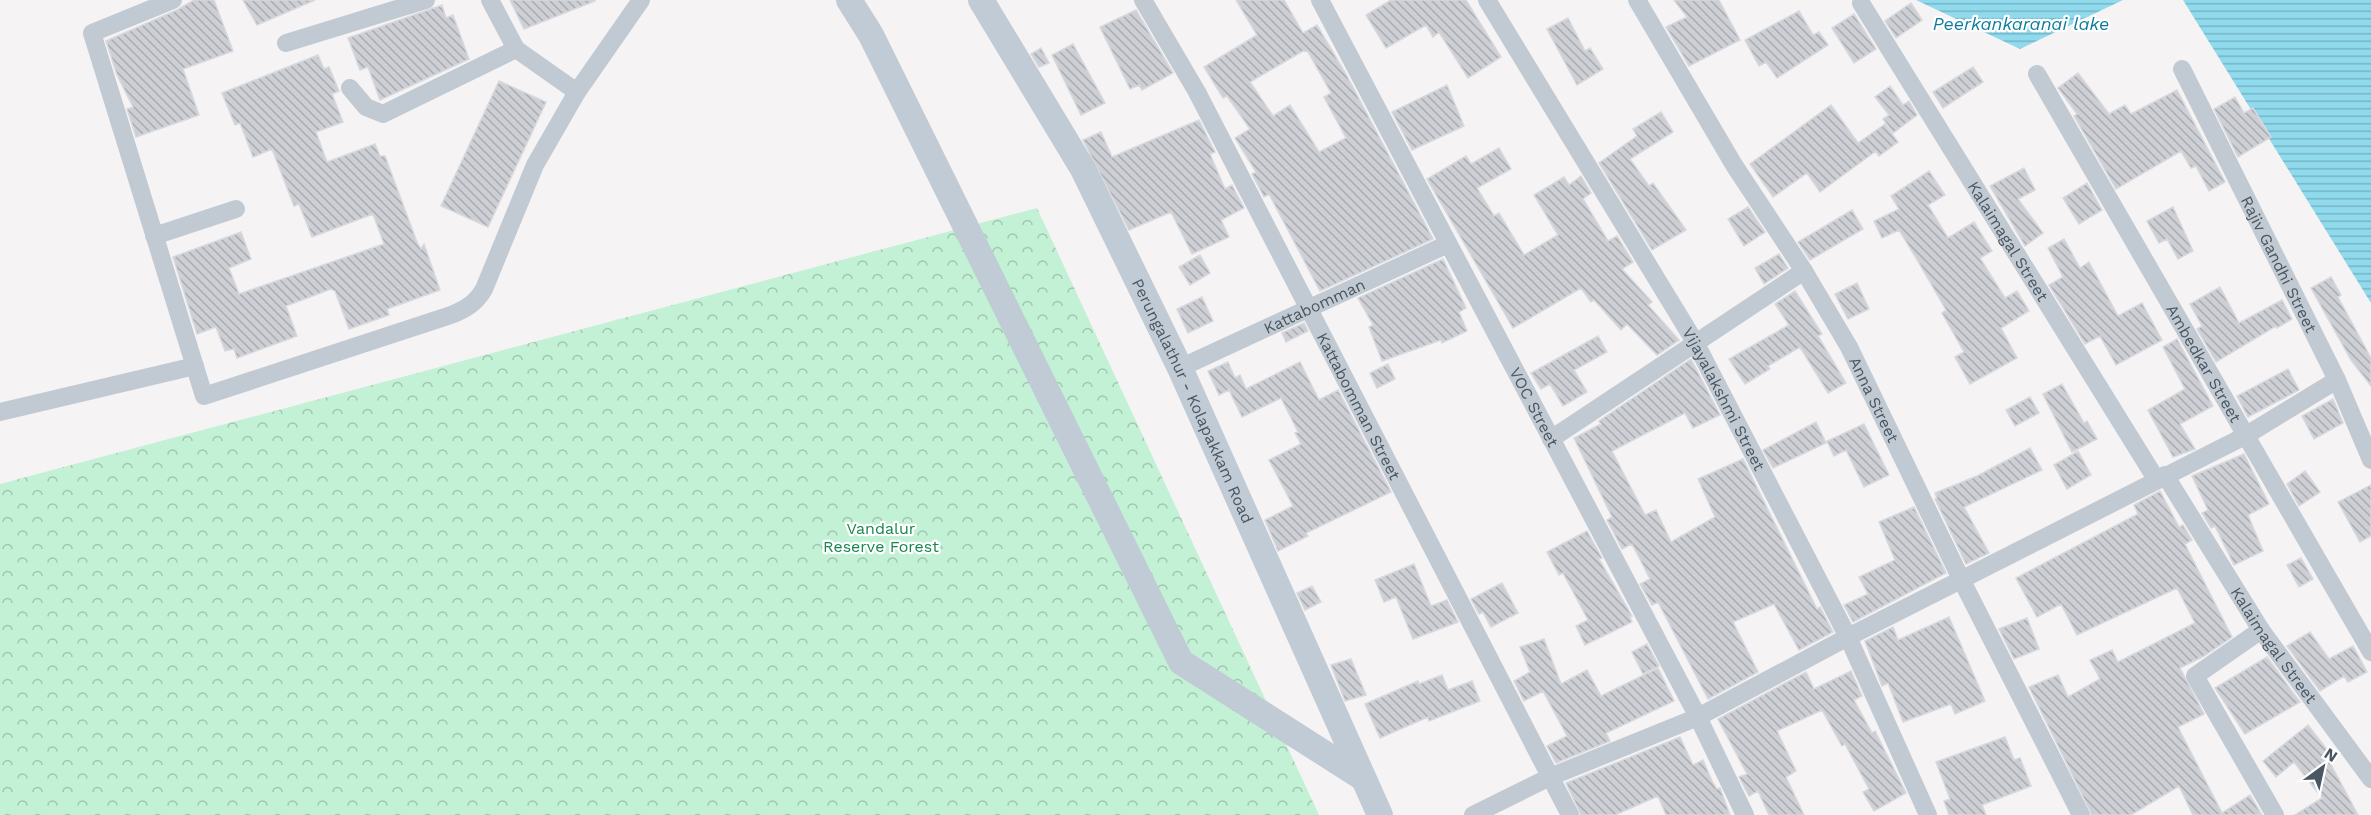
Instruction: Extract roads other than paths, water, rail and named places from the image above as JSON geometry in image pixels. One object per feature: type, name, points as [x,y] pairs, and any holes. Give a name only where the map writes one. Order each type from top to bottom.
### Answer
[{"type":"street","points":[[172,0],[92,33],[204,396],[465,310],[478,300],[535,165],[577,92],[640,0]]},
{"type":"street","points":[[286,43],[426,0]]},
{"type":"street","points":[[490,0],[516,48],[577,92]]},
{"type":"street","points":[[849,0],[871,35],[1181,662],[1363,778]]},
{"type":"street","name":"Perungalathur - Kolapakkam Road","points":[[981,0],[1083,169],[1180,368],[1380,815]]},
{"type":"street","name":"Kattabomman Street","points":[[1143,0],[1197,92],[1570,815]]},
{"type":"street","name":"VOC Street","points":[[1320,0],[1698,717],[1745,815]]},
{"type":"street","name":"Vijayalakshmi Street","points":[[1486,0],[1695,342],[1848,637],[1928,815]]},
{"type":"street","name":"Anna Street","points":[[1637,0],[1734,165],[1804,271],[1849,347],[1961,579],[2081,815]]},
{"type":"street","name":"Kalaimagal Street","points":[[1861,3],[2161,477],[2261,630],[2371,779]]},
{"type":"street","points":[[350,88],[366,107],[383,114],[516,48]]},
{"type":"street","name":"Rajiv Gandhi Street","points":[[2182,69],[2337,380],[2371,460]]},
{"type":"street","name":"Ambedkar Street","points":[[2037,74],[2371,652]]},
{"type":"street","points":[[154,236],[236,209]]},
{"type":"street","name":"Kattabomman","points":[[1180,368],[1448,244]]},
{"type":"street","points":[[1551,439],[1804,271]]},
{"type":"street","points":[[0,412],[195,366]]},
{"type":"street","points":[[1473,815],[1550,777],[1698,717],[1848,637],[2245,436],[2337,380]]},
{"type":"street","points":[[2261,630],[2195,676],[2275,815]]},
{"type":"water","name":"Peerkankaranai lake","points":[[1916,0],[2123,0],[2020,49]]},
{"type":"water","points":[[2183,0],[2371,0],[2371,303]]},
{"type":"park label","name":"Vandalur Reserve Forest","points":[[881,537]]}]
